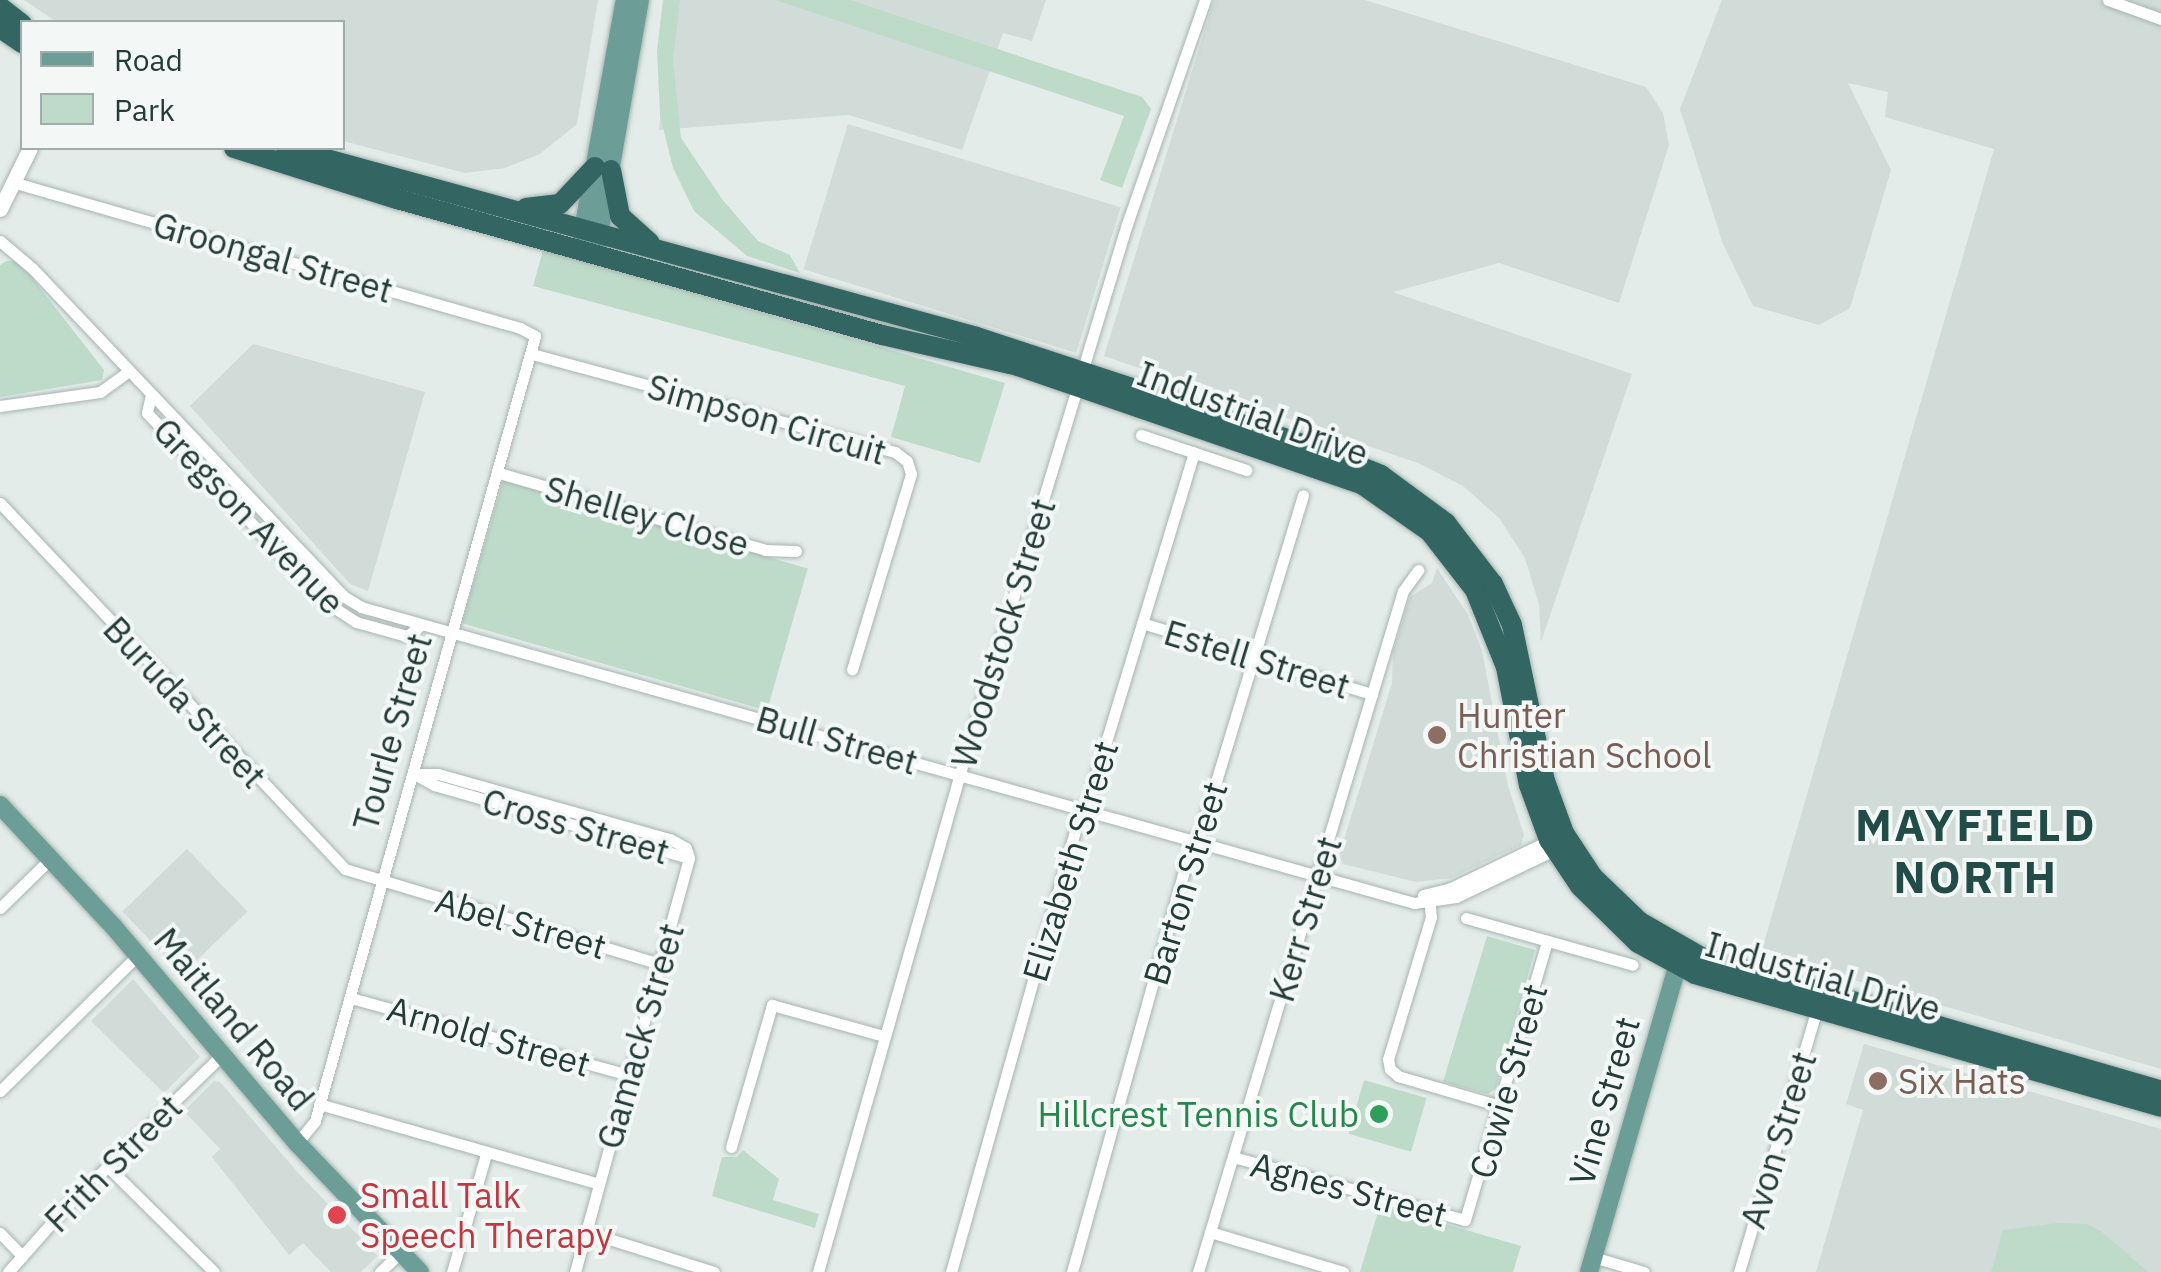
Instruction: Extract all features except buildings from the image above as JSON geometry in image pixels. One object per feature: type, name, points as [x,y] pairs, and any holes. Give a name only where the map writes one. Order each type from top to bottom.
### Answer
[{"type":"highway","name":"Industrial Drive","points":[[241,150],[1083,378]]},
{"type":"highway","name":"Industrial Drive","points":[[293,150],[489,205],[589,243],[670,254],[1083,378],[1360,466],[1400,486],[1446,523],[1482,568],[1512,624],[1559,841],[1680,958],[1817,1009],[2161,1107]]},
{"type":"highway","points":[[489,205],[537,208],[560,204],[603,169],[623,223],[670,254]]},
{"type":"highway","name":"Industrial Drive","points":[[1680,958],[2161,1091]]},
{"type":"main road","points":[[603,169],[625,0]]},
{"type":"main road","points":[[589,243],[640,0]]},
{"type":"main road","points":[[0,209],[29,150]]},
{"type":"main road","name":"Maitland Road","points":[[0,805],[138,956],[297,1144],[420,1272]]},
{"type":"main road","name":"Vine Street","points":[[1591,1264],[1680,958]]},
{"type":"street","name":"Woodstock Street","points":[[818,1272],[959,775],[1136,198],[1205,0]]},
{"type":"street","points":[[2108,0],[2161,19]]},
{"type":"street","name":"Groongal Street","points":[[12,182],[532,333]]},
{"type":"street","name":"Gregson Avenue","points":[[0,241],[33,269],[151,395],[147,413],[327,603],[356,622],[407,636],[421,625],[454,634]]},
{"type":"street","name":"Tourle Street","points":[[297,1144],[313,1127],[351,998],[532,354],[532,333]]},
{"type":"street","name":"Simpson Circuit","points":[[532,354],[894,452],[907,461],[911,474],[852,669]]},
{"type":"street","points":[[0,406],[90,395],[129,371]]},
{"type":"street","points":[[1141,435],[1246,470]]},
{"type":"street","name":"Elizabeth Street","points":[[951,1272],[1083,809],[1194,452]]},
{"type":"street","name":"Shelley Close","points":[[498,473],[765,550],[796,551]]},
{"type":"street","name":"Barton Street","points":[[1072,1272],[1196,839],[1303,495]]},
{"type":"street","name":"Buruda Street","points":[[0,503],[336,863],[382,883]]},
{"type":"street","name":"Kerr Street","points":[[1198,1272],[1403,591],[1418,570]]},
{"type":"street","name":"Estell Street","points":[[1142,623],[1372,694]]},
{"type":"street","name":"Bull Street","points":[[454,634],[1394,896],[1456,897],[1559,841]]},
{"type":"street","name":"Cross Street","points":[[413,774],[434,785],[688,858]]},
{"type":"street","points":[[0,908],[50,858]]},
{"type":"street","name":"Gamack Street","points":[[576,1272],[688,858]]},
{"type":"street","name":"Abel Street","points":[[382,883],[660,964]]},
{"type":"street","points":[[1430,899],[1432,917],[1388,1059],[1390,1069],[1398,1076],[1500,1106]]},
{"type":"street","points":[[1466,918],[1633,965]]},
{"type":"street","name":"Cowie Street","points":[[1465,1220],[1548,941]]},
{"type":"street","points":[[0,1090],[138,956]]},
{"type":"street","name":"Arnold Street","points":[[351,998],[628,1075]]},
{"type":"street","points":[[731,1148],[772,1006],[884,1036]]},
{"type":"street","name":"Avon Street","points":[[1739,1272],[1817,1009]]},
{"type":"street","name":"Frith Street","points":[[8,1272],[221,1056]]},
{"type":"street","points":[[320,1104],[599,1184]]},
{"type":"street","points":[[452,1272],[486,1154]]},
{"type":"street","name":"Agnes Street","points":[[1233,1156],[1465,1220]]},
{"type":"street","points":[[108,1167],[214,1272]]},
{"type":"street","points":[[586,1232],[670,1265],[714,1272]]},
{"type":"street","points":[[1210,1232],[1343,1272]]},
{"type":"street","points":[[0,1233],[22,1256]]},
{"type":"street","points":[[380,1272],[401,1252]]},
{"type":"street","points":[[1591,1264],[1644,1272]]},
{"type":"shaded area","points":[[24,0],[598,0],[577,124],[540,154],[505,168],[465,173],[345,142],[345,20],[54,20]]},
{"type":"shaded area","points":[[673,0],[1046,0],[1032,41],[1003,33],[962,150],[849,115],[659,130]]},
{"type":"shaded area","points":[[1214,0],[1365,0],[1646,87],[1663,113],[1669,145],[1619,303],[1499,263],[1393,292],[1632,374],[1541,642],[1539,604],[1525,558],[1499,518],[1463,486],[1418,463],[1104,356]]},
{"type":"shaded area","points":[[1722,0],[2161,0],[2161,1069],[1761,953],[1994,149],[1885,117],[1888,92],[1848,83],[1891,170],[1850,308],[1819,325],[1753,306],[1723,244],[1680,109]]},
{"type":"shaded area","points":[[848,124],[1121,207],[1076,353],[804,269]]},
{"type":"shaded area","points":[[253,344],[425,392],[368,591],[350,584],[190,406]]},
{"type":"shaded area","name":"Hunter Christian School","points":[[1437,568],[1468,615],[1482,651],[1508,786],[1524,835],[1521,845],[1452,878],[1416,882],[1343,864],[1339,856],[1392,683],[1393,652],[1410,597],[1432,583]]},
{"type":"shaded area","points":[[187,849],[247,912],[183,974],[122,912]]},
{"type":"shaded area","points":[[133,979],[200,1057],[164,1093],[91,1021]]},
{"type":"shaded area","points":[[1864,1044],[2161,1129],[2161,1272],[1816,1272],[1863,1110],[1846,1104]]},
{"type":"shaded area","points":[[214,1081],[220,1082],[300,1175],[378,1256],[361,1272],[331,1272],[303,1243],[289,1255],[212,1157],[220,1149],[184,1111]]},
{"type":"green space","points":[[663,0],[680,0],[673,60],[681,138],[722,199],[758,241],[790,255],[800,273],[747,256],[694,211],[673,168],[660,115],[657,51]]},
{"type":"green space","points":[[775,0],[850,0],[1142,97],[1151,109],[1122,188],[1100,180],[1124,116]]},
{"type":"green space","points":[[543,250],[1005,383],[980,463],[891,437],[905,386],[533,286]]},
{"type":"green space","points":[[15,261],[26,270],[104,370],[102,380],[0,397],[0,265]]},
{"type":"green space","points":[[503,481],[808,568],[767,711],[462,623]]},
{"type":"green space","points":[[1487,936],[1535,950],[1496,1088],[1488,1094],[1443,1082]]},
{"type":"green space","name":"Hillcrest Tennis Club","points":[[1364,1080],[1426,1098],[1411,1152],[1349,1134]]},
{"type":"green space","points":[[743,1150],[779,1179],[773,1200],[819,1214],[815,1228],[712,1196],[722,1157],[737,1157]]},
{"type":"green space","points":[[1380,1205],[1521,1246],[1513,1272],[1360,1272]]},
{"type":"green space","points":[[2058,1223],[2086,1224],[2101,1231],[2148,1272],[1991,1272],[2003,1230]]},
{"type":"place","name":"Hunter Christian School","points":[[1437,735]]},
{"type":"place","name":"Six Hats","points":[[1878,1081]]},
{"type":"place","name":"Hillcrest Tennis Club","points":[[1379,1114]]},
{"type":"place","name":"Small Talk Speech Therapy","points":[[337,1215]]},
{"type":"district","name":"MAYFIELD NORTH","points":[[1976,851]]}]
